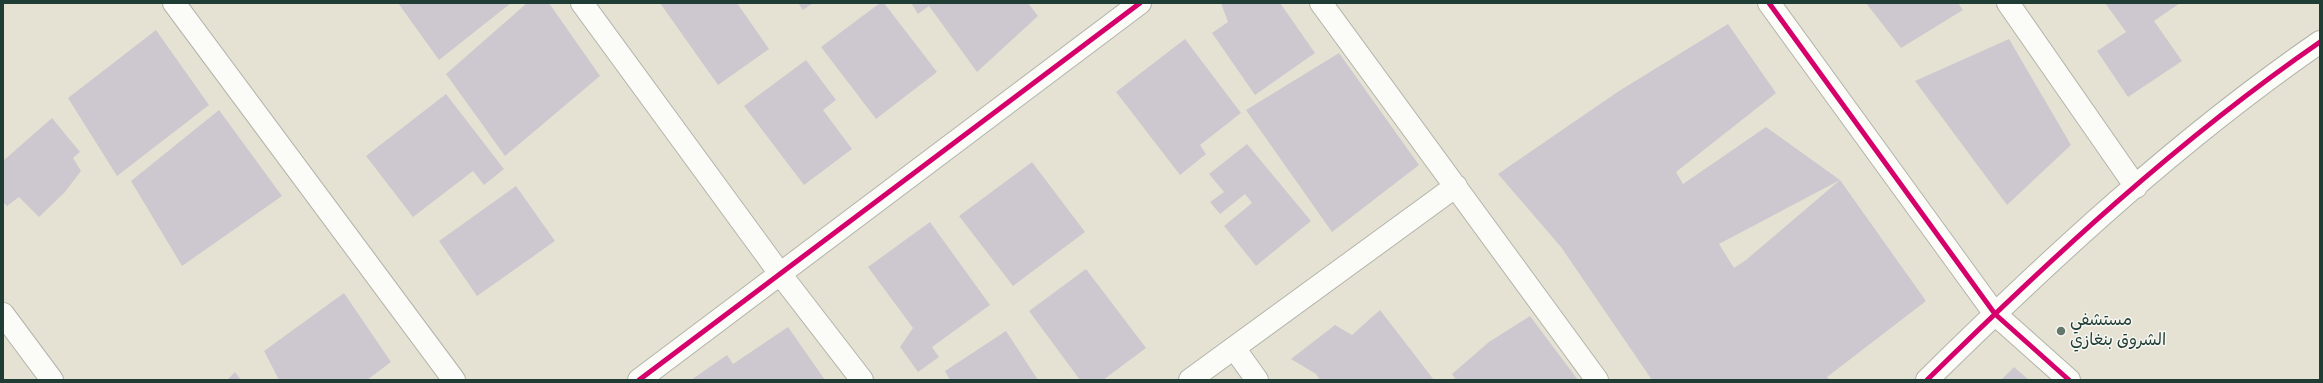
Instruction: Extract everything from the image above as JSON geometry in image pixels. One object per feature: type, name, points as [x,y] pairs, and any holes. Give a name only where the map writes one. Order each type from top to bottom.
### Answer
[{"type":"street","points":[[174,3],[454,380]]},
{"type":"street","points":[[582,3],[781,275],[862,380]]},
{"type":"street","points":[[639,380],[781,275],[1140,3]]},
{"type":"street","points":[[1321,3],[1597,380]]},
{"type":"street","points":[[1769,3],[1995,314],[2069,380]]},
{"type":"street","points":[[2008,3],[2136,186]]},
{"type":"street","points":[[1927,380],[1995,314],[2136,186],[2222,114],[2320,42]]},
{"type":"street","points":[[1190,380],[1456,186]]},
{"type":"street","points":[[3,314],[52,380]]},
{"type":"street","points":[[1234,348],[1257,380]]},
{"type":"building","points":[[398,3],[511,3],[439,60]]},
{"type":"building","points":[[527,3],[549,3],[600,76],[505,156],[446,74]]},
{"type":"building","points":[[660,3],[737,3],[769,49],[718,85]]},
{"type":"building","points":[[798,3],[813,3],[803,10]]},
{"type":"building","points":[[880,3],[884,3],[937,72],[876,119],[821,47]]},
{"type":"building","points":[[911,3],[1028,3],[1038,16],[977,72],[929,6],[918,14]]},
{"type":"building","points":[[1221,3],[1280,3],[1315,53],[1255,95],[1212,33],[1228,22]]},
{"type":"building","points":[[1866,3],[1958,3],[1963,10],[1901,48]]},
{"type":"building","points":[[2105,3],[2180,3],[2154,21],[2182,61],[2128,97],[2097,51],[2126,32]]},
{"type":"building","points":[[1728,24],[1776,93],[1676,172],[1683,184],[1766,127],[1840,180],[1926,301],[1827,377],[1830,380],[1652,380],[1561,247],[1498,174],[1619,91]],"holes":[[[1840,180],[1746,260],[1734,268],[1719,244]]]},
{"type":"building","points":[[156,30],[209,105],[117,176],[68,98]]},
{"type":"building","points":[[1185,39],[1241,113],[1200,145],[1206,154],[1180,175],[1116,92]]},
{"type":"building","points":[[2009,39],[2071,145],[2007,205],[1915,81]]},
{"type":"building","points":[[1339,53],[1419,165],[1332,232],[1246,110]]},
{"type":"building","points":[[806,60],[836,100],[823,110],[852,149],[804,185],[744,106]]},
{"type":"building","points":[[446,94],[504,169],[484,185],[473,171],[413,217],[366,156]]},
{"type":"building","points":[[219,110],[282,196],[182,266],[131,181]]},
{"type":"building","points":[[52,118],[80,152],[73,158],[81,171],[65,192],[39,217],[19,197],[7,206],[3,202],[3,161]]},
{"type":"building","points":[[1247,144],[1311,221],[1256,266],[1224,226],[1252,203],[1245,194],[1220,214],[1210,202],[1224,192],[1209,174]]},
{"type":"building","points":[[1032,162],[1085,232],[1013,286],[959,216]]},
{"type":"building","points":[[516,186],[555,241],[477,296],[439,241]]},
{"type":"building","points":[[930,222],[990,305],[932,347],[939,357],[918,372],[900,347],[913,328],[868,267]]},
{"type":"building","points":[[1086,269],[1146,348],[1103,380],[1080,380],[1029,311]]},
{"type":"building","points":[[344,293],[391,362],[367,380],[279,380],[264,351]]},
{"type":"building","points":[[1380,310],[1434,380],[1320,380],[1316,374],[1291,359],[1335,325],[1352,335]]},
{"type":"building","points":[[1530,316],[1578,380],[1456,380],[1452,374],[1489,342]]},
{"type":"building","points":[[788,327],[825,380],[691,380],[727,355],[733,364]]},
{"type":"building","points":[[1006,331],[1038,380],[950,380],[945,371]]},
{"type":"building","points":[[2014,367],[2029,380],[2001,380]]},
{"type":"building","points":[[235,372],[241,380],[227,380]]},
{"type":"cycle path","points":[[639,380],[1140,3]]},
{"type":"cycle path","points":[[1769,3],[1995,314],[2069,380]]},
{"type":"cycle path","points":[[1927,380],[2020,290],[2116,202],[2216,119],[2320,42]]},
{"type":"place","name":"مستشفي الشروق بنغازي","points":[[2061,331]]}]
